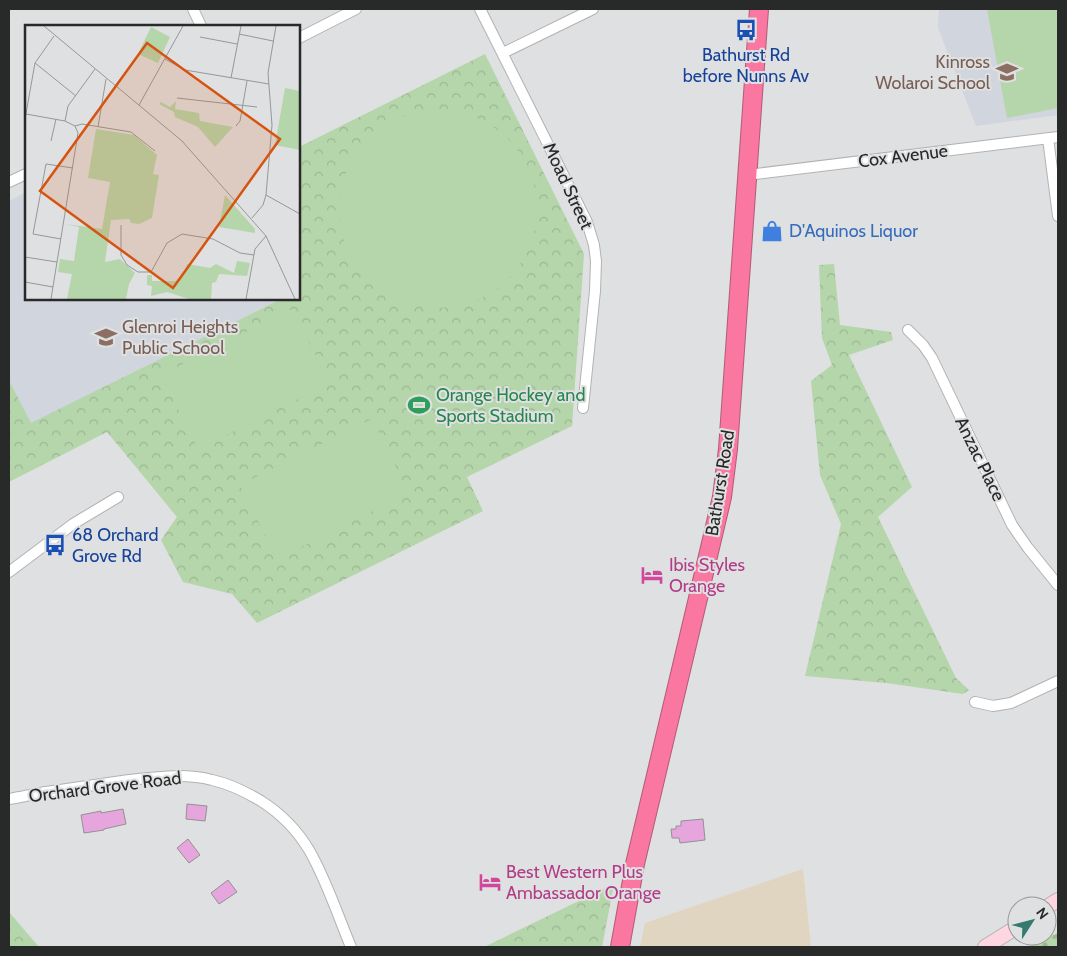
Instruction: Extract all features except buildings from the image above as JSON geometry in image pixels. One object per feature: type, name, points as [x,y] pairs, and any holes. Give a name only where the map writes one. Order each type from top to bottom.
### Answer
[{"type":"highway","name":"Bathurst Road","points":[[620,947],[635,864],[722,497],[728,439],[759,9]]},
{"type":"street","points":[[192,9],[200,25]]},
{"type":"street","points":[[300,37],[356,9]]},
{"type":"street","name":"Moad Street","points":[[480,9],[587,222],[594,245],[596,261],[595,291],[583,408]]},
{"type":"street","points":[[503,53],[593,9]]},
{"type":"street","points":[[1053,137],[1058,216]]},
{"type":"street","name":"Cox Avenue","points":[[747,175],[1053,137]]},
{"type":"street","points":[[9,182],[25,174]]},
{"type":"street","name":"Anzac Place","points":[[908,330],[923,345],[932,358],[1012,525],[1058,585]]},
{"type":"street","points":[[9,572],[74,524],[118,497]]},
{"type":"street","points":[[975,702],[993,706],[1011,703],[1058,680]]},
{"type":"street","name":"Orchard Grove Road","points":[[9,799],[90,785],[172,776],[212,780],[233,786],[269,806],[297,833],[308,848],[351,947]]},
{"type":"street","points":[[985,947],[1007,933]]},
{"type":"shaded area","name":"Kinross Wolaroi School","points":[[939,9],[1058,9],[1058,115],[976,126],[938,28]]},
{"type":"shaded area","name":"Glenroi Heights Public School","points":[[25,193],[25,300],[279,300],[31,424],[9,380],[9,201]]},
{"type":"shaded area","points":[[803,869],[811,947],[640,947],[645,923]]},
{"type":"green space","points":[[987,9],[1058,9],[1058,108],[1007,118]]},
{"type":"green space","points":[[485,54],[584,254],[572,426],[467,477],[483,511],[257,623],[232,594],[183,582],[161,540],[177,517],[107,432],[9,482],[9,380],[31,423],[279,300],[300,300],[300,146]]},
{"type":"green space","points":[[438,110],[457,112],[476,118],[493,127],[508,139],[520,154],[529,171],[535,190],[537,209],[535,228],[529,247],[520,264],[508,279],[493,291],[476,300],[457,306],[438,308],[419,306],[400,300],[383,291],[368,279],[356,264],[347,247],[341,228],[339,209],[341,190],[347,171],[356,154],[368,139],[383,127],[400,118],[419,112]]},
{"type":"green space","points":[[834,264],[840,325],[891,332],[893,340],[849,355],[912,487],[878,517],[956,678],[969,690],[963,694],[886,683],[805,676],[841,524],[820,475],[811,381],[832,365],[822,338],[819,265]]},
{"type":"green space","points":[[292,309],[330,383],[198,449],[161,375]]},
{"type":"green space","points":[[372,419],[409,493],[277,559],[240,485]]},
{"type":"green space","points":[[614,884],[602,947],[484,947]]},
{"type":"green space","points":[[9,912],[39,947],[9,947]]},
{"type":"green space","points":[[1057,933],[1058,947],[1028,947],[1057,946]]},
{"type":"place","name":"Bathurst Rd before Nunns Av","points":[[746,30]]},
{"type":"place","name":"Kinross Wolaroi School","points":[[1007,72]]},
{"type":"place","name":"D'Aquinos Liquor","points":[[772,231]]},
{"type":"place","name":"Glenroi Heights Public School","points":[[106,337]]},
{"type":"place","name":"Orange Hockey and Sports Stadium","points":[[419,405]]},
{"type":"place","name":"68 Orchard Grove Rd","points":[[55,545]]},
{"type":"place","name":"Ibis Styles Orange","points":[[652,575]]},
{"type":"place","name":"Best Western Plus Ambassador Orange","points":[[490,882]]}]
